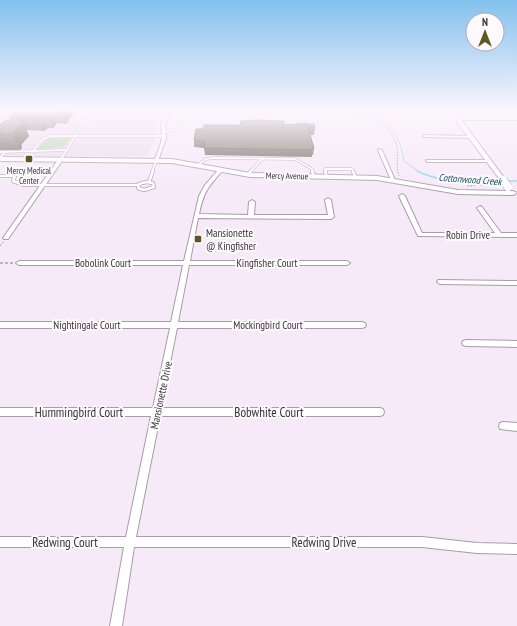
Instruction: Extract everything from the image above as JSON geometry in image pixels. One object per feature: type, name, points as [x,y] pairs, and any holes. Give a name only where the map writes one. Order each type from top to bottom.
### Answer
[{"type":"street","points":[[156,160],[162,139]]},
{"type":"street","points":[[472,139],[508,187],[516,195]]},
{"type":"street","points":[[380,150],[393,180]]},
{"type":"street","name":"Mercy Avenue","points":[[0,160],[156,160],[198,165],[247,175],[355,177],[393,180],[458,192],[516,195]]},
{"type":"street","points":[[6,238],[60,161]]},
{"type":"street","points":[[428,161],[488,161]]},
{"type":"street","name":"Mansionette Drive","points":[[116,626],[130,542],[188,263],[196,216],[201,195],[210,181],[221,170]]},
{"type":"street","name":"Robin Drive","points":[[402,196],[420,235],[517,235]]},
{"type":"street","points":[[196,216],[331,217],[328,200]]},
{"type":"street","points":[[251,216],[252,202]]},
{"type":"street","points":[[480,208],[499,235]]},
{"type":"street","name":"Bobolink Court","points":[[19,263],[188,263]]},
{"type":"street","name":"Kingfisher Court","points":[[188,263],[347,263]]},
{"type":"street","points":[[440,282],[517,283]]},
{"type":"street","name":"Mockingbird Court","points":[[175,325],[362,325]]},
{"type":"street","name":"Nightingale Court","points":[[0,326],[175,325]]},
{"type":"street","points":[[466,343],[517,344]]},
{"type":"street","name":"Hummingbird Court","points":[[0,412],[157,412]]},
{"type":"street","name":"Bobwhite Court","points":[[157,412],[380,412]]},
{"type":"street","points":[[503,426],[517,427]]},
{"type":"street","name":"Redwing Court","points":[[0,542],[130,542]]},
{"type":"street","name":"Redwing Drive","points":[[130,542],[422,542],[477,548],[517,549]]},
{"type":"lane","points":[[32,152],[44,139]]},
{"type":"lane","points":[[60,161],[74,139]]},
{"type":"lane","points":[[0,152],[67,150]]},
{"type":"lane","points":[[0,160],[5,152]]},
{"type":"lane","points":[[198,165],[206,159],[213,158],[296,159],[312,169],[314,177]]},
{"type":"lane","points":[[247,175],[260,163],[263,158]]},
{"type":"lane","points":[[149,182],[156,160]]},
{"type":"lane","points":[[327,177],[325,169],[352,169],[355,177]]},
{"type":"lane","points":[[0,176],[15,176],[12,181],[16,183],[43,185],[138,186],[149,182]]},
{"type":"lane","points":[[138,186],[139,189],[150,190],[154,186],[149,182]]},
{"type":"path","points":[[394,139],[397,146],[396,162],[399,177],[403,178]]},
{"type":"path","points":[[465,186],[496,184]]},
{"type":"path","points":[[0,263],[19,263]]},
{"type":"shaded area","points":[[0,139],[154,139],[147,156],[0,157]]},
{"type":"green space","points":[[46,139],[70,139],[64,147],[37,150]]},
{"type":"building","points":[[311,139],[314,148],[312,148],[312,150],[204,148],[205,141],[194,140]]},
{"type":"building","points":[[0,143],[20,143],[18,145],[0,145]]},
{"type":"waterway","name":"Cottonwood Creek","points":[[398,139],[404,161],[418,172]]},
{"type":"waterway","name":"Cottonwood Creek","points":[[418,172],[448,180],[502,181]]},
{"type":"waterway","name":"Cottonwood Creek","points":[[506,181],[517,181]]},
{"type":"place","name":"Mercy Medical Center","points":[[29,159]]},
{"type":"place","name":"Mansionette @ Kingfisher","points":[[198,239]]}]
